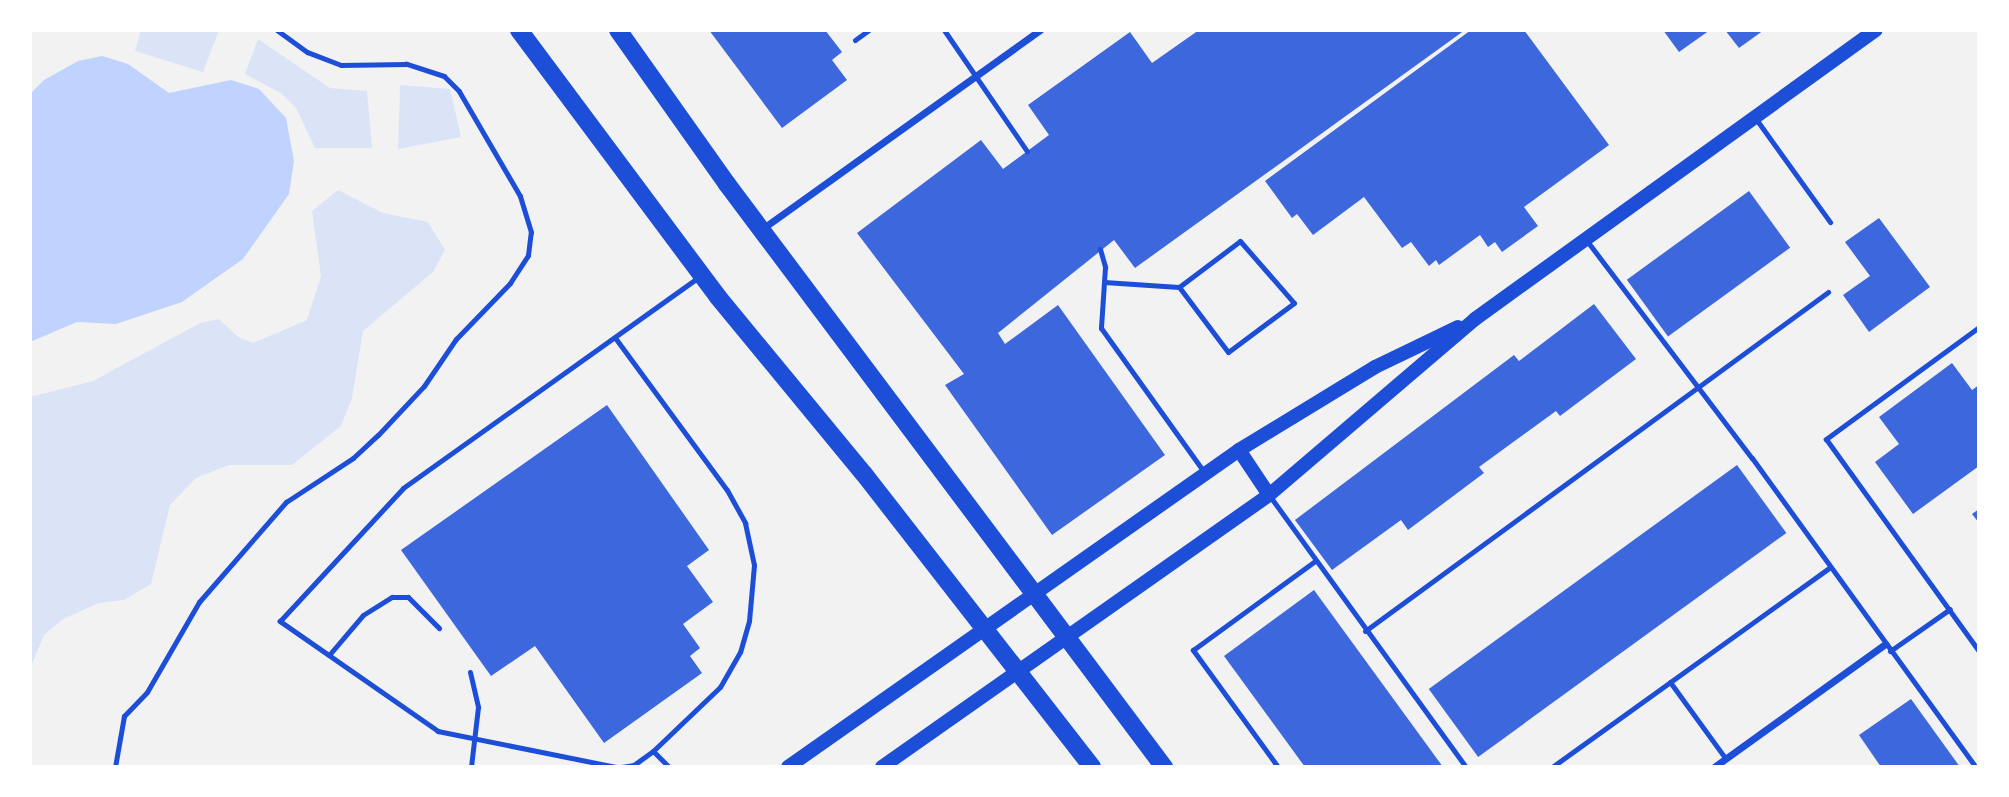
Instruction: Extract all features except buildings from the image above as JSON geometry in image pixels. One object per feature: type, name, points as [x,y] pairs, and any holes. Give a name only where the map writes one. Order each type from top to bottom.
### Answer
[{"type":"main road","points":[[519,30],[702,275],[984,626],[1092,767]]},
{"type":"main road","points":[[882,767],[1020,673],[1269,495],[1475,319],[1876,30]]},
{"type":"main road","points":[[621,31],[762,229],[1036,590],[1164,767]]},
{"type":"main road","points":[[788,767],[984,626],[1239,450],[1375,367],[1475,319]]},
{"type":"main road","points":[[1239,450],[1269,495]]},
{"type":"street","points":[[762,229],[1040,30]]},
{"type":"street","points":[[1714,767],[1888,647]]},
{"type":"lane","points":[[115,767],[124,716],[147,692],[199,602],[286,502],[353,458],[378,435],[424,386],[456,339],[510,283],[528,254],[531,232],[520,196],[459,91],[444,76],[406,64],[341,65],[307,52],[277,30]]},
{"type":"lane","points":[[855,40],[869,30]]},
{"type":"lane","points":[[944,30],[1027,150]]},
{"type":"lane","points":[[1755,117],[1830,222]]},
{"type":"lane","points":[[1586,240],[1697,390],[1752,458],[1828,569],[1976,767]]},
{"type":"lane","points":[[1104,282],[1179,287],[1240,241],[1294,303],[1228,352],[1179,287]]},
{"type":"lane","points":[[1101,249],[1104,282],[1101,328],[1205,473]]},
{"type":"lane","points":[[616,339],[727,490],[745,523],[754,565],[749,621],[740,652],[720,687],[653,751],[634,765],[618,767],[438,731],[280,621],[403,488],[616,339],[702,275]]},
{"type":"lane","points":[[1365,631],[1828,292]]},
{"type":"lane","points":[[1979,327],[1826,439],[1979,651]]},
{"type":"lane","points":[[1269,495],[1466,767]]},
{"type":"lane","points":[[1278,767],[1193,650],[1315,561]]},
{"type":"lane","points":[[1552,767],[1828,569]]},
{"type":"lane","points":[[329,655],[363,615],[392,597],[408,597],[439,628]]},
{"type":"lane","points":[[1888,647],[1950,609]]},
{"type":"lane","points":[[470,672],[478,707],[471,767]]},
{"type":"lane","points":[[1670,682],[1726,759]]},
{"type":"lane","points":[[653,751],[669,767]]},
{"type":"shaded area","points":[[141,30],[219,30],[203,72],[135,51]]},
{"type":"shaded area","points":[[258,39],[330,88],[367,91],[372,148],[315,148],[296,108],[282,94],[245,74]]},
{"type":"shaded area","points":[[400,85],[450,89],[461,137],[398,149]]},
{"type":"shaded area","points":[[338,190],[383,213],[428,222],[445,250],[433,272],[363,331],[352,398],[341,426],[292,465],[229,465],[196,478],[170,505],[151,584],[124,600],[99,603],[63,619],[44,635],[30,669],[30,397],[93,381],[200,323],[219,319],[238,337],[253,343],[307,320],[321,276],[312,211]]},
{"type":"water","points":[[102,56],[128,64],[169,93],[231,80],[259,89],[286,118],[294,161],[289,194],[243,259],[182,302],[116,324],[77,322],[30,342],[30,94],[44,80],[78,61]]}]
